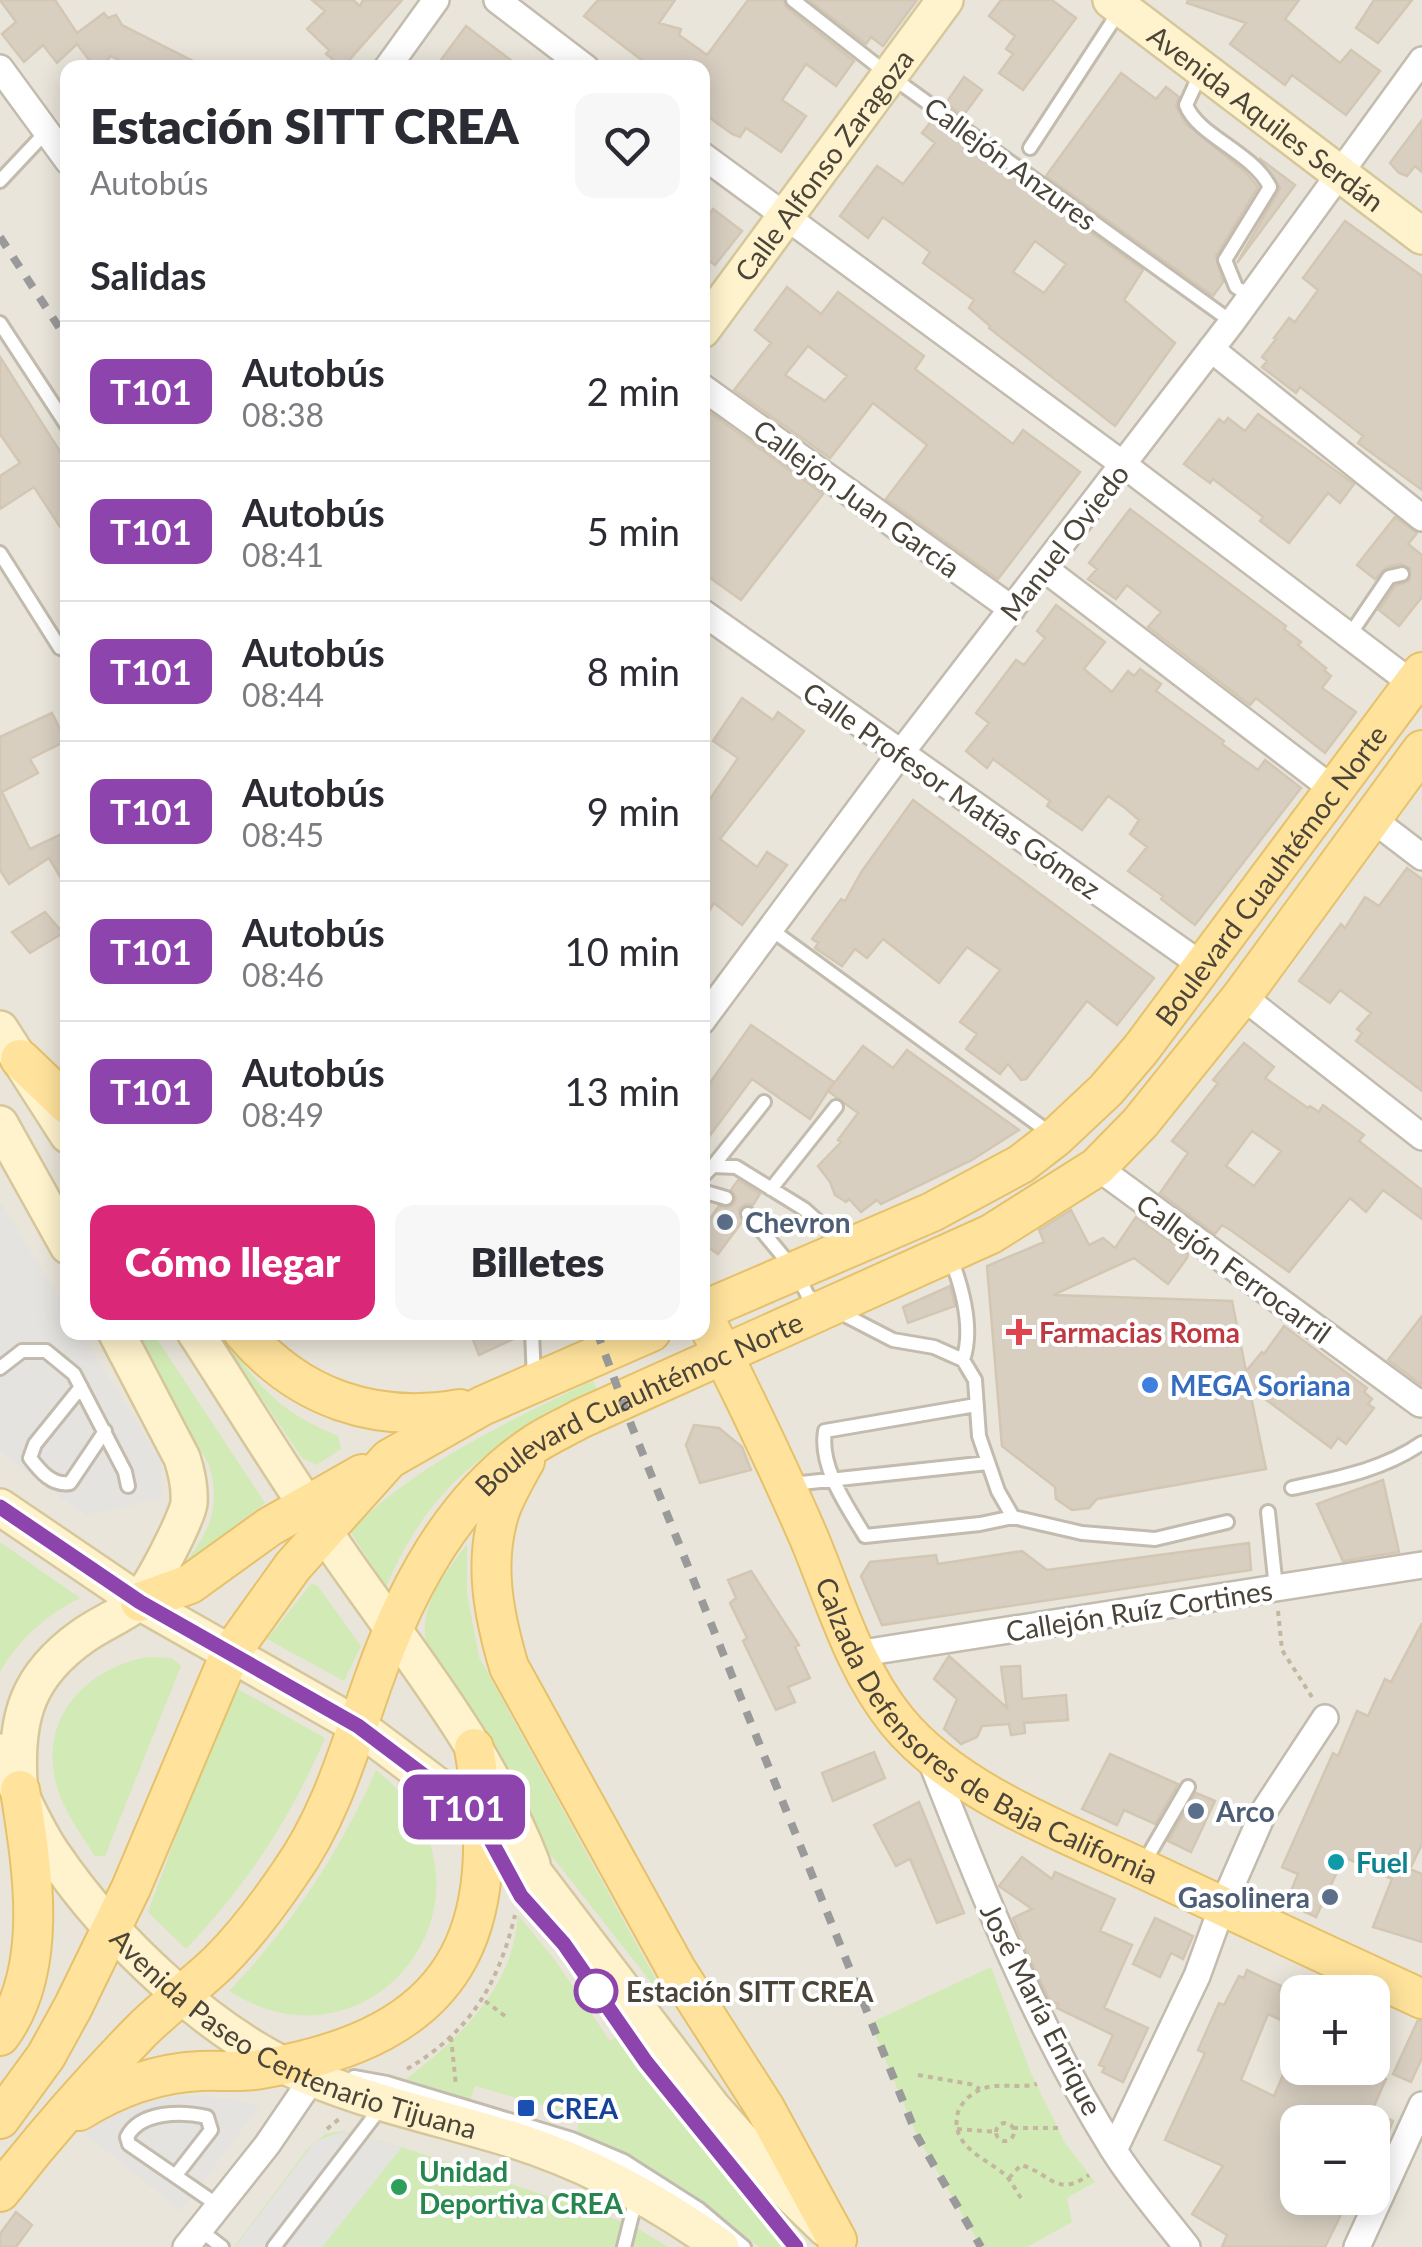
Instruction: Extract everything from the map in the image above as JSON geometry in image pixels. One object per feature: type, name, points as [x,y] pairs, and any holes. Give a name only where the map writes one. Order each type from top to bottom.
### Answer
[{"type":"main road","name":"Calle Alfonso Zaragoza","points":[[710,319],[945,0]]},
{"type":"main road","name":"Avenida Aquiles Serdán","points":[[1116,4],[1422,236]]},
{"type":"main road","name":"Boulevard Cuauhtémoc Norte","points":[[710,1309],[962,1196],[1021,1164],[1056,1137],[1106,1090],[1419,683]]},
{"type":"main road","name":"Boulevard Cuauhtémoc Norte","points":[[0,2192],[47,2131],[143,2030],[220,1961],[260,1916],[294,1868],[329,1809],[394,1627],[423,1568],[460,1514],[507,1466],[580,1419],[949,1254],[1042,1204],[1097,1167],[1140,1123],[1242,996],[1422,750]]},
{"type":"main road","points":[[10,1044],[60,1097]]},
{"type":"main road","points":[[10,1044],[60,1122]]},
{"type":"main road","points":[[0,1124],[60,1232]]},
{"type":"main road","name":"Calzada Defensores de Baja California","points":[[710,1328],[786,1484],[856,1654],[878,1696],[929,1755],[982,1790],[1422,1999]]},
{"type":"main road","points":[[120,1340],[175,1444],[189,1480],[184,1522],[140,1602]]},
{"type":"main road","points":[[200,1340],[315,1518],[394,1627],[474,1748],[522,1837],[536,1874]]},
{"type":"main road","points":[[251,1340],[295,1381],[346,1405],[423,1414],[482,1406]]},
{"type":"main road","points":[[2,2029],[20,1997],[34,1912],[17,1743],[22,1714],[46,1671],[83,1636],[140,1602],[190,1584],[315,1518],[389,1459],[482,1406],[632,1340]]},
{"type":"main road","points":[[533,1446],[501,1508],[492,1550],[494,1609],[509,1667],[676,1969],[765,2108],[840,2244]]},
{"type":"main road","points":[[0,1507],[140,1602],[358,1726],[424,1772],[536,1874],[724,2121],[784,2189],[840,2244]]},
{"type":"main road","points":[[0,2119],[46,2056],[73,2007],[138,1871],[230,1654],[293,1566],[315,1518]]},
{"type":"main road","points":[[47,2131],[96,2101],[171,2074],[297,2072],[306,2060],[370,2036],[417,2006],[448,1978],[471,1935],[479,1908],[482,1824],[474,1748]]},
{"type":"main road","name":"Avenida Paseo Centenario Tijuana","points":[[0,1752],[50,1850],[109,1928],[180,1995],[297,2072],[384,2103],[514,2140],[587,2168],[638,2192],[721,2247]]},
{"type":"street","points":[[394,60],[436,0]]},
{"type":"street","points":[[496,0],[575,60]]},
{"type":"street","name":"Manuel Oviedo","points":[[710,1010],[900,754],[1232,322],[1422,60]]},
{"type":"street","points":[[0,68],[60,151]]},
{"type":"street","points":[[710,160],[1349,636],[1419,683]]},
{"type":"street","points":[[1211,350],[1422,518]]},
{"type":"street","name":"Callejón Juan García","points":[[710,393],[1012,609]]},
{"type":"street","points":[[1044,569],[1334,790]]},
{"type":"street","name":"Calle Profesor Matías Gómez","points":[[710,618],[1203,966]]},
{"type":"street","points":[[1371,818],[1422,857]]},
{"type":"street","points":[[1242,996],[1422,1137]]},
{"type":"street","name":"Callejón Ferrocarril","points":[[1097,1167],[1421,1404]]},
{"type":"street","name":"Callejón Ruíz Cortines","points":[[856,1654],[1422,1566]]},
{"type":"street","points":[[1114,2150],[1197,1976],[1264,1811],[1325,1718]]},
{"type":"street","name":"José María Enrique","points":[[929,1755],[971,1864],[1038,2013],[1114,2150],[1187,2247]]},
{"type":"street","points":[[193,2238],[267,2145],[297,2072]]},
{"type":"street","points":[[1357,2247],[1422,2106]]},
{"type":"lane","name":"Callejón Anzures","points":[[793,0],[1232,322]]},
{"type":"lane","points":[[1030,148],[1116,4]]},
{"type":"lane","points":[[1202,70],[1186,105],[1192,118],[1233,147],[1264,175],[1270,187],[1225,260],[1236,288],[1250,296]]},
{"type":"lane","points":[[0,181],[46,132]]},
{"type":"lane","points":[[0,323],[60,416]]},
{"type":"lane","points":[[0,553],[60,648]]},
{"type":"lane","points":[[1349,636],[1389,577],[1402,574]]},
{"type":"lane","points":[[769,928],[1056,1137]]},
{"type":"lane","points":[[710,1168],[764,1102]]},
{"type":"lane","points":[[771,1189],[836,1107]]},
{"type":"lane","points":[[712,1166],[736,1167],[804,1208],[848,1248]]},
{"type":"lane","points":[[710,1193],[726,1198]]},
{"type":"lane","points":[[748,1214],[796,1272],[808,1296],[892,1340],[934,1347],[963,1360],[974,1380],[979,1436],[998,1492],[1014,1517]]},
{"type":"lane","points":[[949,1254],[964,1302],[968,1346],[963,1360]]},
{"type":"lane","points":[[532,1340],[534,1382]]},
{"type":"lane","points":[[0,1368],[22,1351],[46,1351],[74,1374],[105,1430],[128,1486]]},
{"type":"lane","points":[[81,1387],[35,1444],[30,1458],[41,1472],[60,1484],[70,1484],[105,1430]]},
{"type":"lane","points":[[976,1404],[825,1430],[823,1442],[833,1478],[865,1536],[1014,1517],[1082,1533],[1155,1539],[1227,1522]]},
{"type":"lane","points":[[1292,1488],[1350,1476],[1422,1443]]},
{"type":"lane","points":[[786,1484],[988,1463]]},
{"type":"lane","points":[[1268,1512],[1276,1588]]},
{"type":"lane","points":[[1141,1868],[1188,1786]]},
{"type":"lane","points":[[482,1824],[521,1896],[564,1944],[646,2062],[796,2247]]},
{"type":"lane","points":[[297,2072],[387,2083],[572,2138],[624,2161],[699,2210],[744,2247]]},
{"type":"lane","points":[[274,2247],[384,2103]]},
{"type":"lane","points":[[176,2174],[212,2130],[207,2117],[175,2112],[136,2124],[129,2130],[129,2144],[219,2206]]},
{"type":"lane","points":[[624,2247],[638,2192]]},
{"type":"lane","points":[[193,2238],[222,2247]]},
{"type":"path","points":[[1276,1588],[1282,1650],[1325,1718]]},
{"type":"path","points":[[483,2000],[509,2019]]},
{"type":"path","points":[[451,2037],[456,2090]]},
{"type":"path","points":[[918,2075],[980,2089],[1036,2084]]},
{"type":"path","points":[[980,2089],[958,2109],[956,2129],[979,2158],[1008,2178],[1021,2198]]},
{"type":"path","points":[[997,2132],[1003,2123],[1013,2128],[1058,2128]]},
{"type":"path","points":[[997,2132],[999,2138],[1007,2140],[1013,2136],[1013,2128]]},
{"type":"path","points":[[956,2129],[997,2132]]},
{"type":"path","points":[[1008,2178],[1021,2166],[1064,2186],[1073,2186],[1089,2175]]},
{"type":"shaded area","points":[[0,0],[1422,0],[1422,2247],[0,2247]]},
{"type":"shaded area","points":[[0,1201],[60,1299],[60,1340],[85,1340],[161,1461],[161,1498],[86,1516],[0,1452]]},
{"type":"shaded area","points":[[178,2095],[228,2098],[260,2106],[181,2211],[83,2132],[127,2106]]},
{"type":"shaded area","points":[[342,2132],[402,2147],[322,2247],[235,2247],[315,2141]]},
{"type":"green space","points":[[138,1340],[158,1340],[265,1503],[181,1567],[199,1544],[210,1520],[214,1494],[209,1465]]},
{"type":"green space","points":[[222,1340],[226,1340],[270,1395],[299,1417],[338,1436],[341,1449],[317,1465],[303,1459]]},
{"type":"green space","points":[[593,1380],[597,1390],[498,1446],[447,1490],[404,1549],[386,1587],[350,1531],[434,1464]]},
{"type":"green space","points":[[0,1542],[80,1598],[34,1629],[0,1672]]},
{"type":"green space","points":[[467,1544],[467,1593],[479,1657],[672,2009],[543,1845],[427,1657],[428,1609],[439,1584]]},
{"type":"green space","points":[[311,1584],[317,1585],[361,1646],[344,1681],[267,1639]]},
{"type":"green space","points":[[148,1657],[172,1658],[181,1666],[105,1856],[95,1856],[58,1789],[53,1756],[55,1734],[74,1698],[89,1683],[126,1662]]},
{"type":"green space","points":[[236,1688],[325,1738],[265,1850],[186,1949],[148,1912],[214,1733]]},
{"type":"green space","points":[[376,1770],[418,1817],[435,1867],[432,1916],[412,1959],[379,1993],[335,2012],[284,2013],[229,1991],[273,1941],[312,1887],[347,1830]]},
{"type":"green space","points":[[518,1915],[555,1960],[610,2041],[618,2036],[788,2247],[759,2247],[702,2201],[632,2156],[577,2131],[580,2116],[475,2086],[470,2101],[406,2079],[446,2046],[481,2009],[506,1966]]},
{"type":"green space","points":[[991,1967],[1031,2073],[1065,2143],[1095,2182],[1067,2198],[1072,2222],[1027,2247],[981,2247],[917,2136],[870,2023]]},
{"type":"green space","name":"Unidad Deportiva CREA","points":[[342,2131],[402,2147],[632,2225],[668,2247],[234,2247],[308,2148],[325,2134]]},
{"type":"building","points":[[0,0],[55,0],[77,33],[104,13],[108,18],[116,15],[122,25],[191,60],[118,60],[111,56],[107,60],[89,60],[77,44],[57,63],[43,45],[24,62],[2,34],[16,22]]},
{"type":"building","points":[[312,0],[353,0],[360,6],[363,0],[402,0],[349,60],[334,60],[307,29],[325,11]]},
{"type":"building","points":[[598,0],[675,0],[659,23],[681,29],[679,35],[707,55],[748,0],[783,0],[787,8],[854,61],[836,86],[806,64],[782,100],[806,116],[781,152],[746,128],[740,137],[710,118],[710,60],[642,60],[584,16]]},
{"type":"building","points":[[809,0],[917,0],[883,46],[871,37],[866,44]]},
{"type":"building","points":[[1001,0],[1052,0],[1076,18],[1023,90],[999,73],[1013,54],[1006,49],[1015,36],[989,16]]},
{"type":"building","points":[[1299,0],[1285,19],[1340,63],[1351,50],[1380,71],[1346,115],[1292,75],[1285,85],[1230,44],[1246,23],[1187,3]]},
{"type":"building","points":[[1374,0],[1412,0],[1378,43],[1356,28]]},
{"type":"building","points":[[466,26],[511,60],[441,60]]},
{"type":"building","points":[[1121,73],[1156,99],[1166,87],[1179,97],[1176,106],[1185,123],[1258,187],[1216,256],[1223,282],[1213,296],[1046,176]]},
{"type":"building","points":[[964,77],[982,90],[963,116],[946,103]]},
{"type":"building","points":[[933,119],[1143,270],[1124,300],[1175,343],[1115,426],[989,328],[969,308],[974,300],[923,263],[930,252],[883,217],[868,238],[840,216],[877,166],[903,184],[935,143],[922,133]],"holes":[[[1035,241],[1066,264],[1044,293],[1013,272]]]},
{"type":"building","points":[[1422,120],[1422,172],[1415,166],[1407,176],[1390,163]]},
{"type":"building","points":[[1259,158],[1295,185],[1237,263],[1280,188]]},
{"type":"building","points":[[713,209],[742,231],[715,265],[710,262]]},
{"type":"building","points":[[1345,221],[1422,276],[1422,490],[1358,443],[1363,436],[1300,387],[1296,393],[1262,367],[1267,361],[1262,357],[1274,338],[1289,318],[1295,322],[1318,290],[1303,278]]},
{"type":"building","points":[[787,287],[821,314],[838,292],[924,356],[915,369],[1013,444],[1023,430],[1080,472],[998,579],[886,499],[927,445],[873,403],[830,458],[734,390],[771,343],[755,330]],"holes":[[[808,346],[847,376],[825,401],[785,375]]]},
{"type":"building","points":[[0,357],[60,451],[60,527],[34,487],[0,509],[0,476],[20,463],[0,434]]},
{"type":"building","points":[[710,413],[823,494],[741,600],[710,578]]},
{"type":"building","points":[[1258,414],[1354,484],[1340,503],[1328,493],[1289,543],[1260,521],[1263,517],[1213,479],[1210,483],[1184,464],[1219,419],[1224,423],[1228,418],[1245,431]]},
{"type":"building","points":[[1130,509],[1286,626],[1284,629],[1301,642],[1298,645],[1326,668],[1331,676],[1322,688],[1356,712],[1325,753],[1256,698],[1250,705],[1148,627],[1161,612],[1127,585],[1116,599],[1088,579],[1097,569],[1089,563]]},
{"type":"building","points":[[1395,517],[1417,533],[1408,544],[1422,555],[1422,597],[1399,626],[1379,610],[1395,586],[1409,581],[1410,568],[1401,564],[1387,567],[1375,579],[1357,565]]},
{"type":"building","points":[[1056,605],[1105,642],[1084,669],[1112,692],[1128,671],[1134,676],[1140,669],[1161,684],[1156,691],[1224,741],[1222,744],[1258,770],[1265,760],[1301,788],[1195,925],[1128,871],[1147,847],[1130,834],[1139,820],[1125,808],[1108,796],[1082,830],[1047,806],[1050,801],[993,759],[987,768],[966,751],[989,723],[976,713],[1016,660],[1024,665],[1045,638],[1037,631]]},
{"type":"building","points":[[742,698],[773,720],[778,712],[804,731],[720,839],[757,867],[767,852],[787,865],[742,925],[714,903],[710,909],[710,799],[738,758],[713,741]]},
{"type":"building","points":[[52,713],[60,729],[60,744],[30,759],[38,773],[2,792],[30,849],[60,835],[60,877],[49,858],[9,884],[0,870],[0,737]]},
{"type":"building","points":[[913,800],[1154,978],[1117,1025],[1087,1001],[1026,1079],[1021,1080],[1008,1064],[1000,1074],[966,1049],[977,1034],[960,1022],[1000,970],[967,947],[939,983],[883,939],[867,958],[855,949],[842,966],[815,948],[818,943],[812,939],[841,899],[845,901]]},
{"type":"building","points":[[1407,868],[1422,879],[1422,1091],[1356,1041],[1362,1033],[1357,1029],[1371,1013],[1340,990],[1330,1003],[1299,981],[1341,924],[1345,928],[1365,897],[1379,906]]},
{"type":"building","points":[[45,912],[60,935],[30,953],[12,932]]},
{"type":"building","points":[[751,1025],[834,1082],[810,1119],[752,1079],[710,1135],[710,1083]]},
{"type":"building","points":[[1244,1043],[1274,1067],[1265,1078],[1308,1108],[1319,1112],[1323,1105],[1364,1135],[1359,1141],[1422,1190],[1422,1219],[1383,1190],[1366,1212],[1350,1198],[1289,1272],[1222,1225],[1215,1234],[1160,1193],[1188,1153],[1172,1141],[1218,1083],[1213,1080]],"holes":[[[1252,1131],[1281,1151],[1254,1186],[1226,1166]]]},
{"type":"building","points":[[863,1046],[893,1068],[907,1050],[1019,1130],[972,1160],[881,1204],[877,1200],[861,1212],[849,1199],[846,1202],[835,1195],[818,1166],[841,1142],[838,1140],[858,1113],[828,1091]]},
{"type":"building","name":"Chevron","points":[[738,1180],[760,1194],[753,1205],[745,1204],[739,1210],[742,1222],[718,1254],[710,1248],[710,1219],[719,1206],[727,1208],[734,1204],[736,1197],[731,1190]]},
{"type":"building","points":[[1071,1210],[1089,1245],[1103,1238],[1115,1248],[1136,1217],[1188,1254],[1168,1284],[1134,1258],[1053,1295],[1232,1301],[1246,1371],[1284,1326],[1367,1388],[1364,1392],[1372,1399],[1368,1404],[1374,1408],[1346,1444],[1338,1438],[1331,1448],[1249,1387],[1266,1469],[1097,1499],[1089,1508],[1072,1510],[1056,1499],[1055,1487],[1002,1446],[987,1266],[1044,1242],[1039,1230]]},
{"type":"building","points":[[950,1286],[955,1306],[908,1323],[903,1307]]},
{"type":"building","points":[[1422,1316],[1422,1385],[1388,1360]]},
{"type":"building","points":[[473,1340],[511,1340],[479,1355]]},
{"type":"building","points":[[694,1425],[719,1428],[742,1447],[751,1470],[700,1483],[686,1445]]},
{"type":"building","points":[[1383,1480],[1399,1552],[1343,1561],[1317,1504]]},
{"type":"building","points":[[1249,1543],[1251,1570],[882,1625],[861,1576],[870,1562],[936,1555],[938,1564],[1022,1551],[1047,1570]]},
{"type":"building","points":[[751,1571],[799,1645],[795,1647],[810,1678],[788,1687],[795,1702],[776,1710],[743,1641],[747,1638],[730,1603],[736,1598],[728,1580]]},
{"type":"building","points":[[1422,1623],[1422,1844],[1410,1869],[1422,1874],[1422,1942],[1373,1927],[1392,1879],[1344,1857],[1316,1917],[1286,1903],[1298,1874],[1282,1867],[1333,1753],[1338,1756],[1357,1711],[1368,1716],[1385,1679],[1391,1682]]},
{"type":"building","points":[[949,1656],[1007,1708],[1001,1667],[1020,1666],[1022,1699],[1066,1695],[1068,1720],[1024,1723],[1025,1733],[1011,1735],[1009,1724],[982,1726],[977,1737],[961,1744],[944,1729],[957,1699],[934,1679]]},
{"type":"building","points":[[874,1752],[885,1778],[833,1801],[822,1773]]},
{"type":"building","points":[[1110,1754],[1178,1784],[1155,1824],[1124,1810],[1117,1825],[1082,1809]]},
{"type":"building","name":"Arco","points":[[1196,1793],[1215,1801],[1191,1852],[1168,1841]]},
{"type":"building","points":[[919,1802],[964,1913],[937,1923],[910,1859],[896,1866],[874,1825]]},
{"type":"building","points":[[1022,1857],[1052,1879],[1055,1872],[1115,1899],[1100,1931],[1132,1945],[1104,2008],[1148,2028],[1123,2082],[1102,2072],[1105,2067],[1099,2065],[1113,2035],[1057,2008],[1026,1950],[1013,1918],[1032,1909],[999,1886]]},
{"type":"building","points":[[1155,1918],[1193,1936],[1183,1959],[1171,1953],[1160,1977],[1133,1964]]},
{"type":"building","points":[[1247,1970],[1280,1986],[1280,2020],[1268,2014],[1241,2080],[1274,2096],[1280,2082],[1383,2085],[1375,2105],[1280,2105],[1280,2215],[1341,2215],[1325,2247],[1222,2247],[1227,2235],[1192,2214],[1223,2166],[1165,2140],[1205,2053],[1198,2050],[1219,2003],[1224,2005],[1239,1976],[1244,1978]]},
{"type":"building","points":[[1418,2020],[1422,2021],[1422,2058],[1411,2082],[1393,2074]]},
{"type":"building","points":[[16,2212],[32,2225],[16,2247],[0,2247],[0,2234]]},
{"type":"railway","points":[[0,237],[60,329]]},
{"type":"railway","points":[[600,1340],[917,2136],[981,2247]]},
{"type":"bus line","name":"T101","points":[[0,1507],[140,1602],[358,1726],[412,1763],[482,1824],[521,1896],[564,1944],[646,2062],[796,2247]]},
{"type":"place","name":"Chevron","points":[[725,1222]]},
{"type":"place","name":"Farmacias Roma","points":[[1019,1332]]},
{"type":"place","name":"MEGA Soriana","points":[[1150,1385]]},
{"type":"place","name":"Arco","points":[[1196,1811]]},
{"type":"place","name":"Fuel","points":[[1336,1862]]},
{"type":"place","name":"Gasolinera","points":[[1330,1897]]},
{"type":"place","name":"Estación SITT CREA","points":[[596,1991]]},
{"type":"place","name":"CREA","points":[[526,2108]]},
{"type":"place","name":"Unidad Deportiva CREA","points":[[399,2187]]}]
